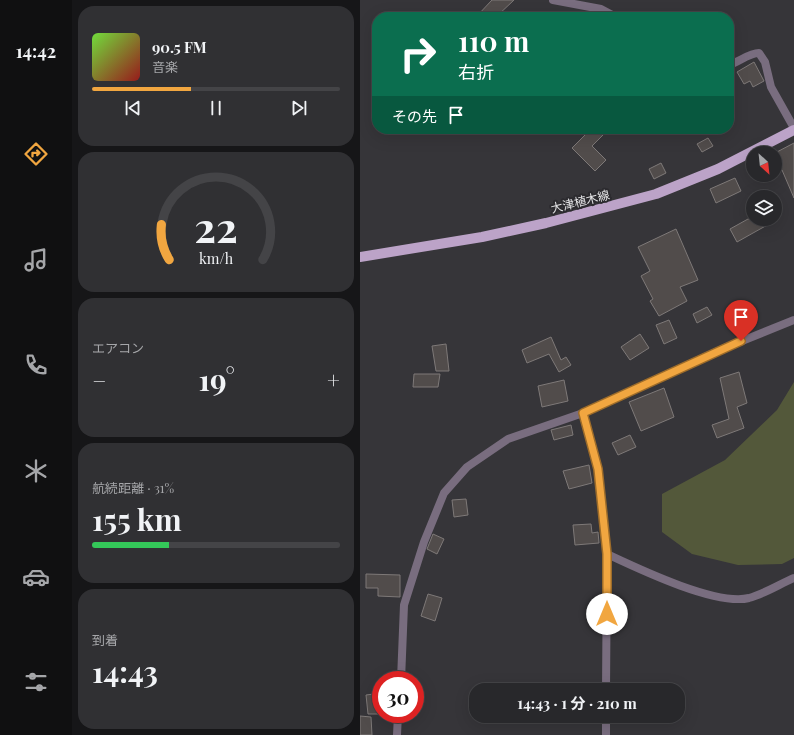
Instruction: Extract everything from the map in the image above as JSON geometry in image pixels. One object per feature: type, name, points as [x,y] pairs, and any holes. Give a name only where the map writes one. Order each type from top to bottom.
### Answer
[{"type":"main road","name":"大津植木線","points":[[360,257],[503,232],[656,194],[718,169],[794,129]]},
{"type":"street","points":[[554,0],[601,9],[607,12]]},
{"type":"street","points":[[734,64],[753,53],[759,53],[765,62],[771,87],[794,129]]},
{"type":"street","points":[[401,671],[404,605],[424,542],[444,493],[467,467],[508,439],[583,413],[728,347],[794,320]]},
{"type":"street","points":[[583,413],[598,469],[607,554],[606,683]]},
{"type":"street","points":[[607,554],[641,570],[717,598],[749,598],[794,578]]},
{"type":"street","points":[[397,735],[398,723]]},
{"type":"street","points":[[606,723],[606,735]]},
{"type":"green space","points":[[794,382],[794,558],[782,564],[738,565],[692,554],[662,532],[662,494],[725,460],[777,410]]},
{"type":"building","points":[[492,0],[514,0],[501,12],[481,12]]},
{"type":"building","points":[[754,62],[764,81],[753,87],[750,81],[744,84],[737,72]]},
{"type":"building","points":[[586,134],[604,134],[592,146],[606,160],[595,171],[572,148]]},
{"type":"building","points":[[708,138],[713,146],[702,152],[697,144]]},
{"type":"building","points":[[794,143],[794,198],[782,170],[782,149]]},
{"type":"building","points":[[661,163],[666,173],[654,179],[649,169]]},
{"type":"building","points":[[735,178],[741,191],[716,203],[710,189]]},
{"type":"building","points":[[746,220],[746,226],[766,226],[737,242],[730,229]]},
{"type":"building","points":[[676,229],[698,280],[680,287],[687,301],[659,316],[650,301],[653,299],[641,276],[650,271],[638,247]]},
{"type":"building","points":[[707,307],[712,315],[697,323],[693,314]]},
{"type":"building","points":[[669,320],[677,338],[664,344],[656,325]]},
{"type":"building","points":[[640,334],[649,348],[630,360],[621,347]]},
{"type":"building","points":[[551,337],[561,360],[566,357],[571,365],[559,372],[549,354],[527,363],[522,350]]},
{"type":"building","points":[[446,344],[449,371],[436,371],[432,346]]},
{"type":"building","points":[[739,372],[747,403],[737,407],[744,428],[717,438],[712,425],[729,419],[720,378]]},
{"type":"building","points":[[414,374],[440,374],[438,387],[413,387]]},
{"type":"building","points":[[564,380],[568,401],[542,407],[538,386]]},
{"type":"building","points":[[664,388],[674,417],[641,431],[629,402]]},
{"type":"building","points":[[571,425],[573,435],[554,440],[551,430]]},
{"type":"building","points":[[630,435],[636,447],[618,455],[612,443]]},
{"type":"building","points":[[589,465],[592,483],[569,489],[563,471]]},
{"type":"building","points":[[466,499],[468,515],[454,517],[452,500]]},
{"type":"building","points":[[591,524],[592,533],[598,532],[599,543],[575,545],[573,525]]},
{"type":"building","points":[[433,534],[444,539],[437,554],[427,549]]},
{"type":"building","points":[[366,574],[400,575],[400,597],[378,596],[378,588],[366,588]]},
{"type":"building","points":[[428,594],[442,598],[435,621],[421,616]]},
{"type":"building","points":[[372,694],[372,714],[368,714],[366,695]]},
{"type":"building","points":[[360,716],[371,717],[372,735],[360,735]]},
{"type":"route","points":[[607,614],[607,554],[598,469],[583,413],[741,341]]}]
